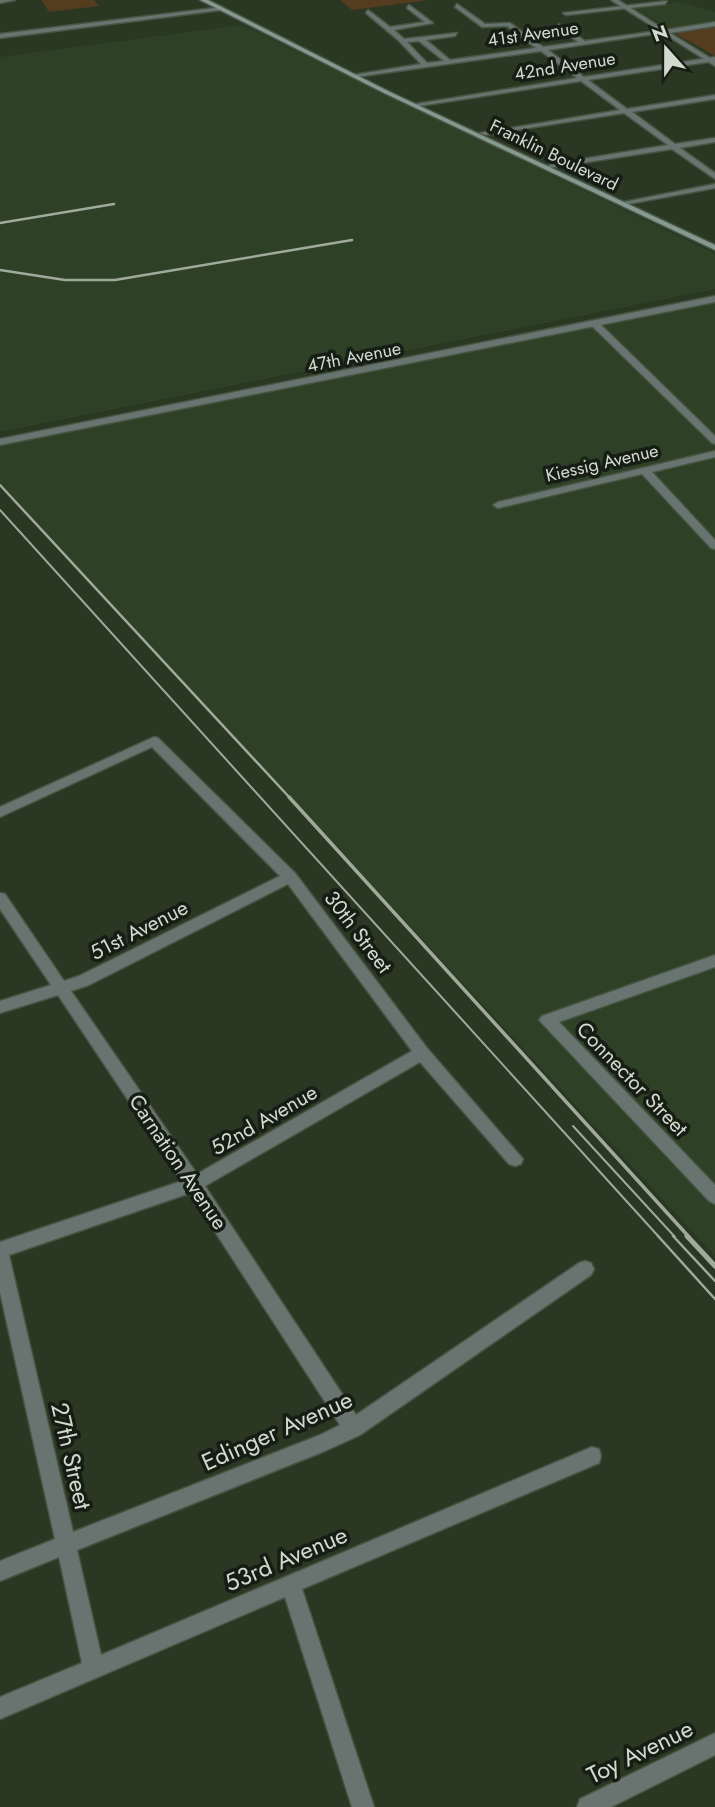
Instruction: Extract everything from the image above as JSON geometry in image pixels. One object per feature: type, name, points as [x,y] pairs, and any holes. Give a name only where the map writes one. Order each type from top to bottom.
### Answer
[{"type":"main road","name":"Franklin Boulevard","points":[[203,0],[715,248]]},
{"type":"main road","name":"Franklin Boulevard","points":[[380,87],[394,90],[597,188],[715,241]]},
{"type":"main road","points":[[597,188],[604,195],[643,215],[697,233]]},
{"type":"street","points":[[0,2],[12,0]]},
{"type":"street","points":[[614,0],[713,61]]},
{"type":"street","points":[[566,13],[665,2]]},
{"type":"street","points":[[457,6],[484,26],[508,24],[715,177]]},
{"type":"street","points":[[388,29],[430,23],[409,7]]},
{"type":"street","points":[[0,36],[220,9]]},
{"type":"street","points":[[368,12],[402,40],[425,65]]},
{"type":"street","name":"41st Avenue","points":[[356,75],[715,24]]},
{"type":"street","points":[[559,26],[583,43]]},
{"type":"street","points":[[401,41],[455,34]]},
{"type":"street","points":[[421,38],[449,62]]},
{"type":"street","name":"42nd Avenue","points":[[419,104],[713,61]]},
{"type":"street","points":[[484,133],[715,97]]},
{"type":"street","points":[[552,166],[715,140]]},
{"type":"street","points":[[628,202],[715,186]]},
{"type":"street","name":"47th Avenue","points":[[0,443],[715,299]]},
{"type":"street","points":[[596,324],[715,441]]},
{"type":"street","name":"Kiessig Avenue","points":[[498,505],[715,454]]},
{"type":"street","points":[[645,471],[715,546]]},
{"type":"street","name":"30th Street","points":[[0,812],[154,741],[290,877],[422,1053],[515,1159]]},
{"type":"street","name":"51st Avenue","points":[[0,1007],[100,974],[290,877]]},
{"type":"street","name":"Carnation Avenue","points":[[0,898],[194,1184],[353,1427]]},
{"type":"street","name":"Connector Street","points":[[715,961],[547,1020],[715,1196]]},
{"type":"street","name":"52nd Avenue","points":[[0,1252],[194,1184],[422,1053]]},
{"type":"street","name":"27th Street","points":[[0,1252],[94,1669]]},
{"type":"street","name":"Edinger Avenue","points":[[0,1571],[325,1441],[353,1427],[585,1269]]},
{"type":"street","name":"53rd Avenue","points":[[0,1708],[592,1456]]},
{"type":"street","points":[[291,1585],[363,1807]]},
{"type":"street","name":"Toy Avenue","points":[[588,1807],[715,1744]]},
{"type":"shaded area","points":[[41,0],[94,0],[99,6],[49,12]]},
{"type":"shaded area","points":[[340,0],[430,0],[352,10]]},
{"type":"shaded area","points":[[672,0],[715,12],[715,22],[668,28],[633,7],[675,3]]},
{"type":"shaded area","points":[[242,25],[715,254],[715,289],[0,432],[0,57]]},
{"type":"shaded area","points":[[715,26],[715,56],[676,34],[679,32]]},
{"type":"shaded area","points":[[715,302],[715,1256],[0,483],[0,443]]},
{"type":"tram line","points":[[0,510],[659,1237]]},
{"type":"tram line","points":[[573,1126],[675,1237]]},
{"type":"tram line","points":[[658,1236],[715,1299]]},
{"type":"tram line","points":[[673,1236],[715,1281]]},
{"type":"railway","points":[[0,223],[114,204]]},
{"type":"railway","points":[[0,270],[65,280],[115,280],[352,240]]},
{"type":"railway","points":[[0,485],[290,798]]},
{"type":"railway","points":[[289,797],[689,1237]]},
{"type":"railway","points":[[687,1236],[715,1266]]}]
